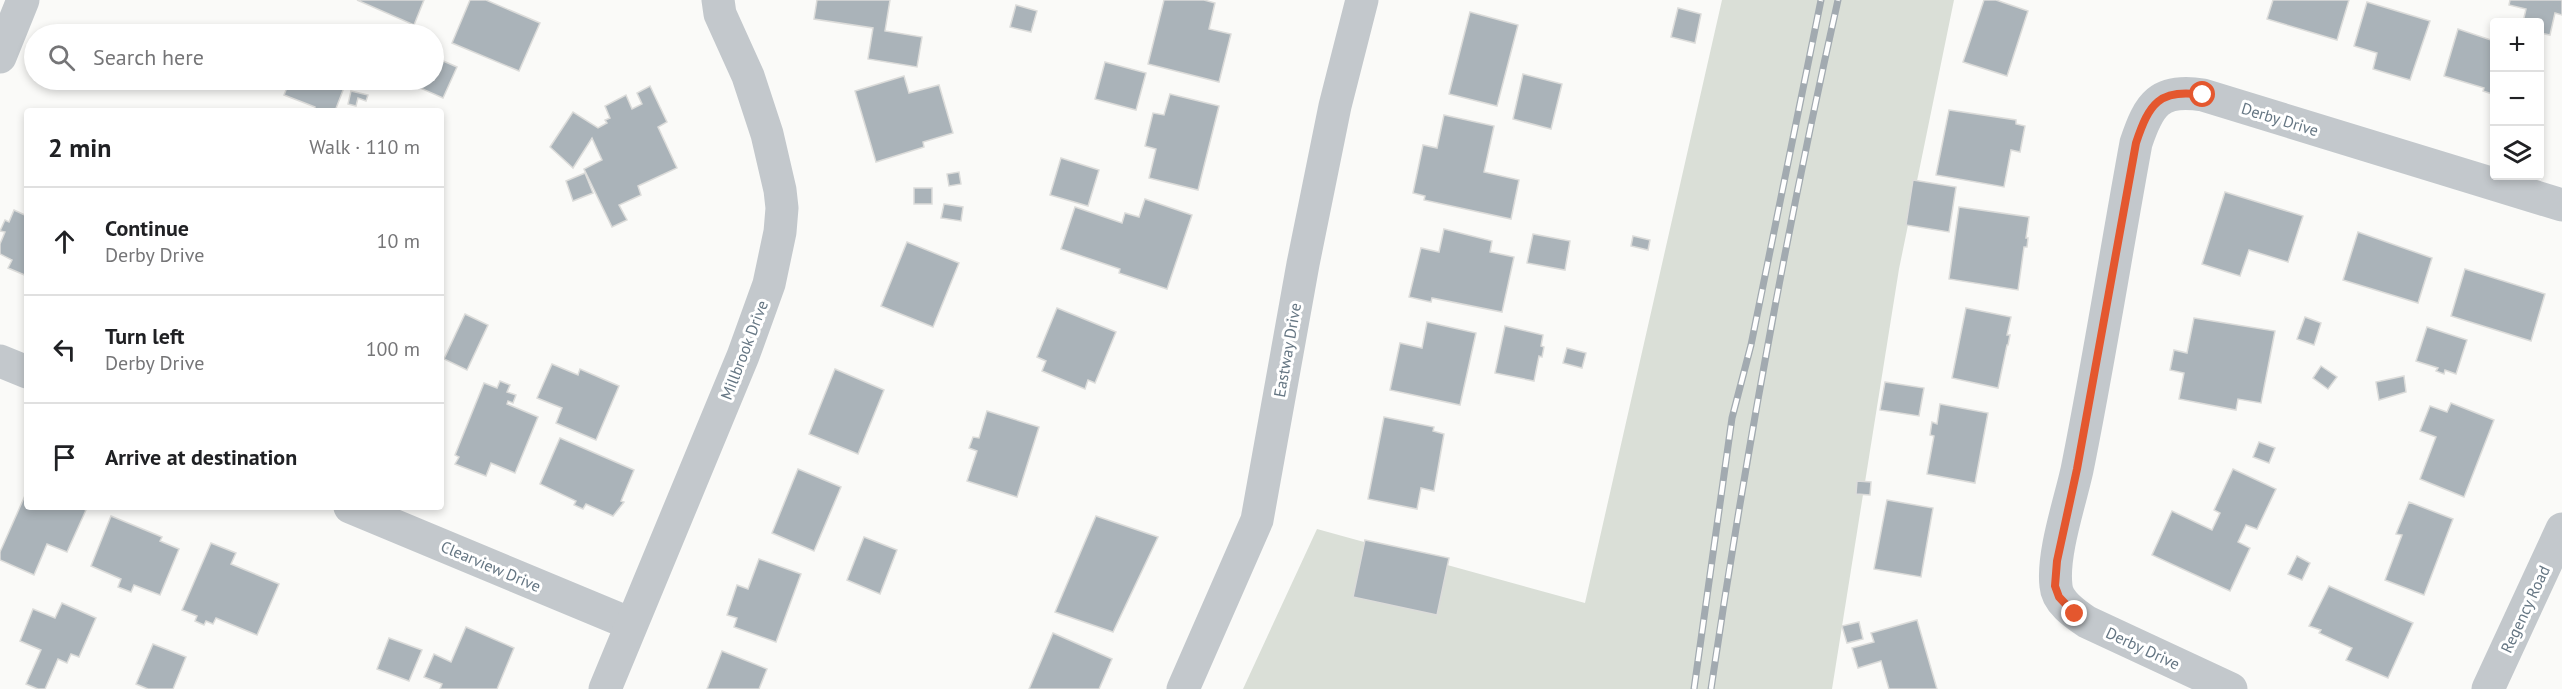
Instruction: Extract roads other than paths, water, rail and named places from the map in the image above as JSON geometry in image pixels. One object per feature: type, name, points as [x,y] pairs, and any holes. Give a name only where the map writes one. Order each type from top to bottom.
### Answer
[{"type":"street","points":[[0,57],[23,0]]},
{"type":"street","name":"Millbrook Drive","points":[[605,689],[743,356],[769,284],[780,232],[782,208],[780,190],[767,134],[748,76],[720,14],[718,0]]},
{"type":"street","name":"Eastway Drive","points":[[1183,689],[1257,520],[1332,118],[1362,0]]},
{"type":"street","name":"Derby Drive","points":[[2231,689],[2087,622],[2075,614],[2059,597],[2055,586],[2057,561],[2077,469],[2136,143],[2144,119],[2155,103],[2168,94],[2182,92],[2203,95],[2562,206]]},
{"type":"street","points":[[0,361],[24,371]]},
{"type":"street","name":"Clearview Drive","points":[[357,510],[631,624]]},
{"type":"street","name":"Regency Road","points":[[2488,689],[2562,529]]},
{"type":"railway","points":[[1694,689],[1732,418],[1751,345],[1821,0]]},
{"type":"railway","points":[[1711,689],[1768,343],[1801,171],[1838,0]]}]
